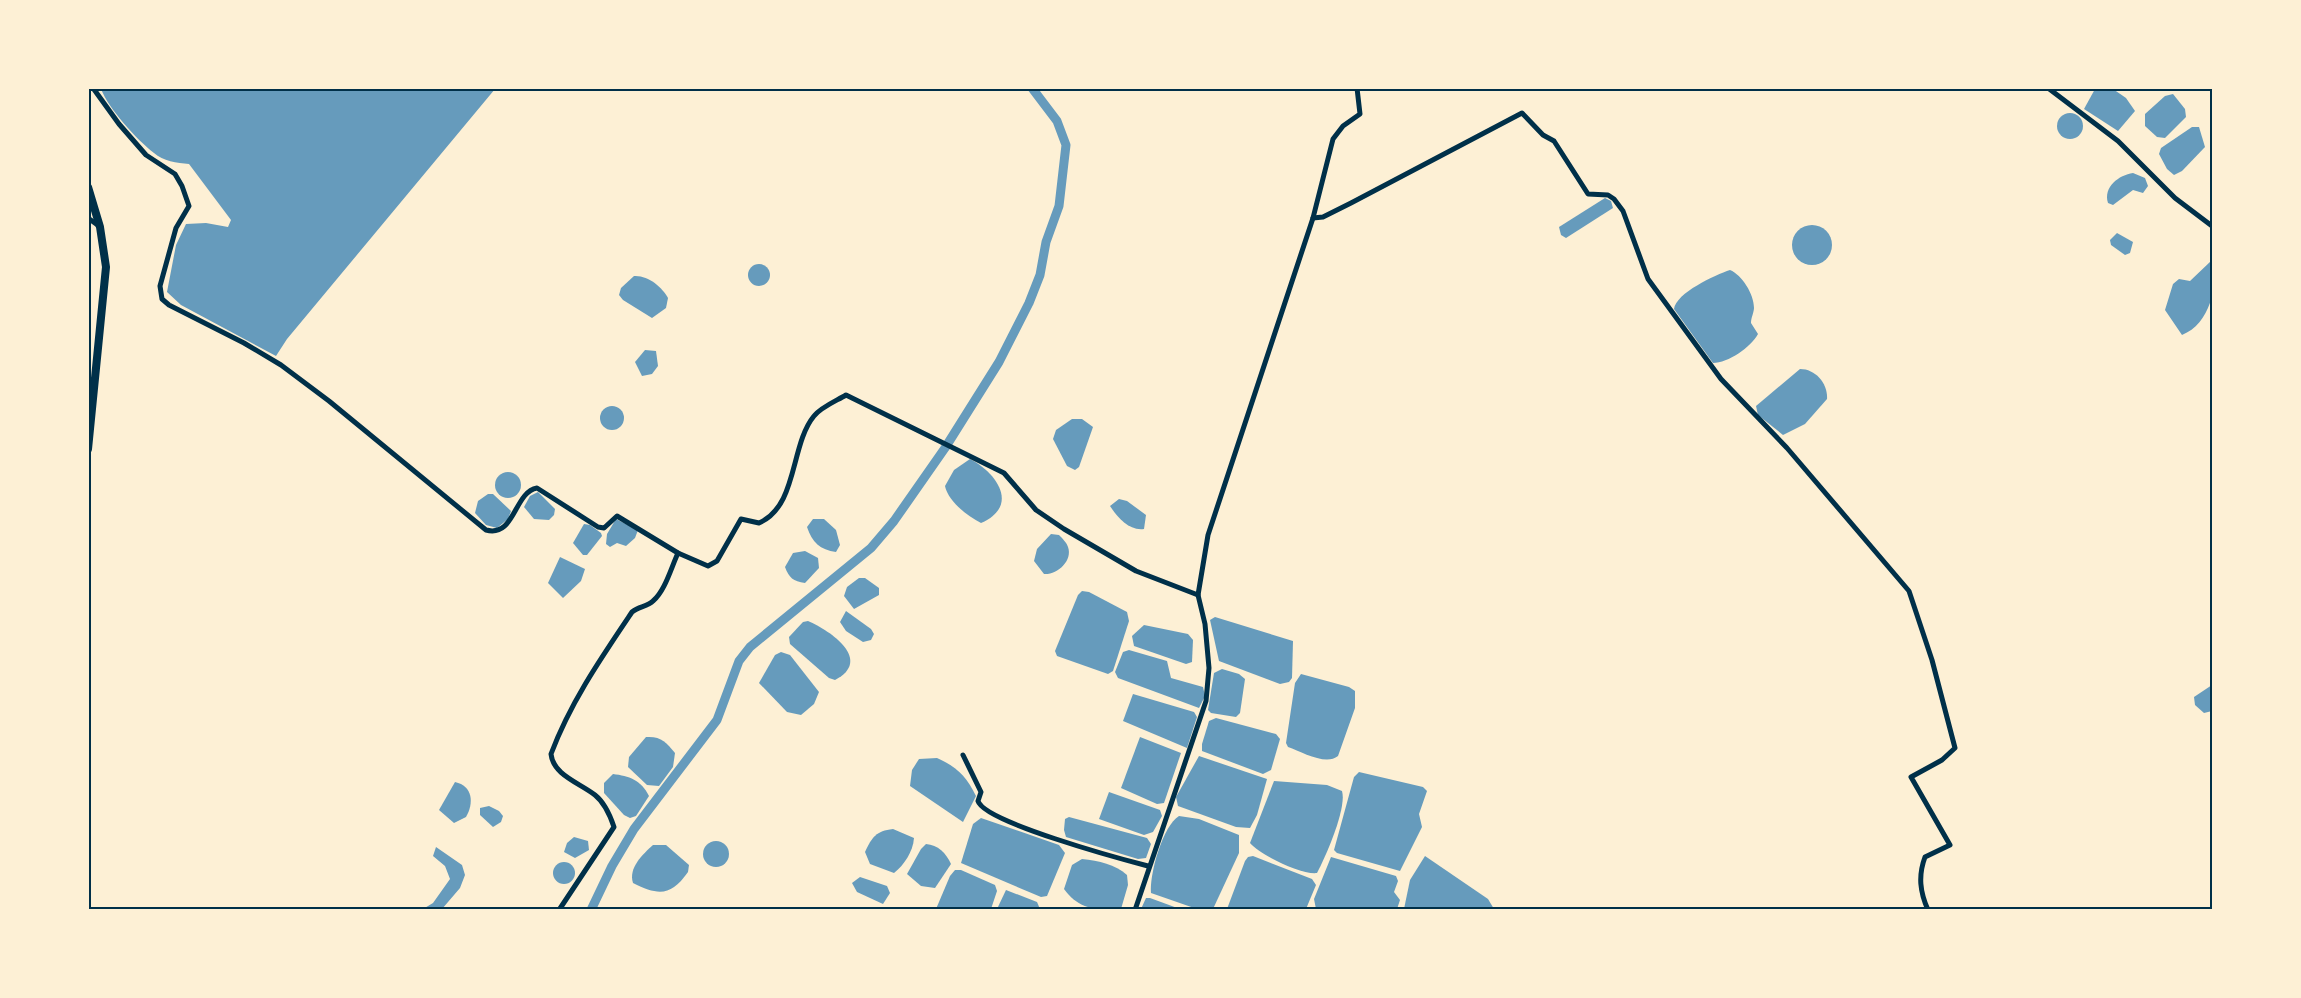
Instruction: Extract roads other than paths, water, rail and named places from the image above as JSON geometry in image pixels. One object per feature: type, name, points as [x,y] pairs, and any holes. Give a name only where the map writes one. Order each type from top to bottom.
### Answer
[{"type":"highway","points":[[88,187],[100,227],[106,267],[88,449]]},
{"type":"street","points":[[93,88],[119,124],[146,154],[167,167],[182,186],[189,206],[176,228],[160,286],[162,299],[169,305],[244,343],[281,365],[329,401],[486,530],[493,532],[502,529],[529,493],[537,488],[598,527],[604,528],[617,516],[678,553],[708,566],[717,561],[741,519],[759,523],[766,519],[792,479],[801,442],[814,415],[846,395],[1004,473],[1036,510],[1064,529],[1136,571],[1198,595]]},
{"type":"street","points":[[1135,909],[1206,701],[1209,668],[1205,624],[1198,595],[1208,535],[1312,218],[1333,139],[1343,126],[1360,114],[1357,88]]},
{"type":"street","points":[[2049,88],[2066,105],[2118,141],[2175,198],[2212,226]]},
{"type":"street","points":[[1312,218],[1323,217],[1522,113],[1543,135],[1554,141],[1588,194],[1608,195],[1614,199],[1623,211],[1648,279],[1721,379],[1787,448],[1909,591],[1932,660],[1955,748],[1942,760],[1911,777],[1950,845],[1925,857],[1920,870],[1921,895],[1928,909]]},
{"type":"street","points":[[88,218],[100,227]]},
{"type":"street","points":[[559,909],[614,828],[609,813],[596,796],[557,770],[551,754],[562,725],[594,668],[632,612],[639,606],[650,604],[658,597],[678,553]]},
{"type":"street","points":[[963,755],[981,792],[979,804],[983,809],[1030,830],[1148,866]]},
{"type":"water","points":[[101,89],[495,89],[287,339],[276,356],[181,305],[167,292],[176,245],[186,224],[206,223],[228,227],[231,220],[189,164],[166,160],[147,147],[131,132]]},
{"type":"water","points":[[2095,89],[2113,89],[2126,98],[2135,111],[2118,131],[2084,109]]},
{"type":"water","points":[[2173,94],[2185,109],[2186,117],[2165,138],[2157,137],[2145,126],[2145,114],[2165,96]]},
{"type":"water","points":[[2070,113],[2079,117],[2083,126],[2079,135],[2070,139],[2061,135],[2057,126],[2061,117]]},
{"type":"water","points":[[2192,127],[2199,127],[2205,147],[2182,171],[2174,175],[2167,169],[2159,154],[2161,148]]},
{"type":"water","points":[[2133,173],[2145,178],[2148,186],[2143,193],[2133,190],[2113,205],[2108,203],[2108,192],[2113,183],[2122,176]]},
{"type":"water","points":[[1605,198],[1611,201],[1613,208],[1566,238],[1561,235],[1559,227]]},
{"type":"water","points":[[1812,225],[1826,231],[1832,245],[1826,259],[1812,265],[1798,259],[1792,245],[1798,231]]},
{"type":"water","points":[[2117,233],[2133,242],[2130,253],[2125,255],[2111,245],[2110,240]]},
{"type":"water","points":[[2211,261],[2214,281],[2210,303],[2206,313],[2192,330],[2182,335],[2165,310],[2173,284],[2179,279],[2190,281]]},
{"type":"water","points":[[759,264],[767,267],[770,275],[767,283],[759,286],[751,283],[748,275],[751,267]]},
{"type":"water","points":[[1730,270],[1739,276],[1750,291],[1754,308],[1751,323],[1758,334],[1738,353],[1713,363],[1674,309],[1681,297],[1689,291],[1706,280]]},
{"type":"water","points":[[634,276],[644,277],[654,282],[668,298],[666,308],[652,318],[623,300],[619,295],[621,288]]},
{"type":"water","points":[[645,350],[656,351],[658,366],[652,374],[642,376],[635,362]]},
{"type":"water","points":[[1800,369],[1820,378],[1827,393],[1827,399],[1805,424],[1783,435],[1758,415],[1756,406]]},
{"type":"water","points":[[612,406],[621,409],[624,418],[621,427],[612,430],[603,427],[600,418],[603,409]]},
{"type":"water","points":[[1072,419],[1082,419],[1093,427],[1079,467],[1075,470],[1067,466],[1053,439],[1056,430]]},
{"type":"water","points":[[970,459],[980,465],[996,481],[1002,499],[1000,508],[993,516],[981,523],[959,508],[945,486],[954,470]]},
{"type":"water","points":[[508,472],[517,476],[521,485],[517,494],[508,498],[499,494],[495,485],[499,476]]},
{"type":"water","points":[[538,492],[555,509],[554,515],[549,520],[534,519],[524,507],[530,496]]},
{"type":"water","points":[[488,494],[493,494],[511,511],[508,519],[497,528],[486,525],[475,513],[478,501]]},
{"type":"water","points":[[1119,499],[1127,501],[1146,515],[1144,529],[1129,526],[1117,515],[1110,506]]},
{"type":"water","points":[[616,519],[638,530],[635,538],[626,546],[617,543],[610,547],[606,544],[607,534]]},
{"type":"water","points":[[813,519],[824,519],[836,530],[840,545],[836,552],[821,547],[811,537],[807,527]]},
{"type":"water","points":[[584,524],[590,525],[602,536],[587,555],[583,555],[573,543]]},
{"type":"water","points":[[1051,534],[1059,535],[1066,542],[1069,552],[1066,562],[1059,570],[1044,574],[1034,561],[1037,549]]},
{"type":"water","points":[[805,551],[818,558],[819,568],[805,583],[792,578],[785,567],[793,553]]},
{"type":"water","points":[[560,557],[585,569],[581,581],[563,598],[548,583]]},
{"type":"water","points":[[859,578],[865,578],[879,588],[879,595],[854,609],[844,596],[847,587]]},
{"type":"water","points":[[1082,591],[1089,592],[1127,612],[1129,621],[1113,671],[1108,674],[1057,656],[1055,651],[1078,595]]},
{"type":"water","points":[[846,611],[871,629],[874,634],[871,640],[863,642],[846,631],[840,622]]},
{"type":"water","points":[[1215,617],[1293,641],[1292,678],[1289,682],[1280,684],[1219,661],[1210,620]]},
{"type":"water","points":[[808,621],[837,639],[849,655],[850,664],[846,672],[835,680],[829,678],[790,644],[789,637],[803,622]]},
{"type":"water","points":[[1144,625],[1188,634],[1193,640],[1192,662],[1186,664],[1134,646],[1132,636]]},
{"type":"water","points":[[1129,650],[1167,661],[1171,678],[1203,687],[1205,696],[1199,708],[1118,678],[1115,672],[1123,652]]},
{"type":"water","points":[[781,652],[790,655],[819,692],[814,704],[801,715],[787,712],[759,683],[775,655]]},
{"type":"water","points":[[1222,669],[1239,674],[1245,679],[1240,713],[1236,717],[1211,713],[1208,710],[1214,673]]},
{"type":"water","points":[[1301,674],[1349,687],[1355,691],[1355,708],[1338,756],[1333,759],[1314,757],[1288,747],[1286,743],[1295,683]]},
{"type":"water","points":[[2212,685],[2212,711],[2204,713],[2195,705],[2194,697]]},
{"type":"water","points":[[1133,694],[1194,712],[1197,717],[1187,748],[1123,721]]},
{"type":"water","points":[[1216,718],[1276,734],[1280,739],[1271,770],[1263,774],[1202,751],[1209,721]]},
{"type":"water","points":[[646,737],[663,740],[675,753],[673,767],[659,786],[647,785],[628,767],[629,757]]},
{"type":"water","points":[[1140,737],[1181,753],[1164,803],[1157,804],[1121,788]]},
{"type":"water","points":[[1199,756],[1267,779],[1257,815],[1250,828],[1236,827],[1178,806],[1176,797]]},
{"type":"water","points":[[937,758],[960,773],[976,796],[963,822],[910,786],[912,770],[919,759]]},
{"type":"water","points":[[1359,772],[1423,787],[1427,791],[1419,814],[1422,827],[1400,871],[1337,853],[1334,850],[1354,777]]},
{"type":"water","points":[[613,774],[634,780],[649,796],[636,816],[630,818],[624,815],[604,793],[604,783]]},
{"type":"water","points":[[1274,781],[1327,785],[1342,791],[1343,799],[1339,820],[1317,873],[1302,871],[1282,863],[1250,843]]},
{"type":"water","points":[[455,782],[465,787],[471,801],[466,817],[454,823],[439,810]]},
{"type":"water","points":[[1109,792],[1160,810],[1162,816],[1153,832],[1144,835],[1099,819]]},
{"type":"water","points":[[489,806],[503,816],[501,822],[493,827],[480,815],[480,808]]},
{"type":"water","points":[[1179,816],[1199,819],[1239,835],[1239,853],[1213,909],[1197,909],[1151,893],[1152,875],[1158,851],[1168,829]]},
{"type":"water","points":[[1069,817],[1147,838],[1151,844],[1146,858],[1138,859],[1066,837],[1065,819]]},
{"type":"water","points":[[981,818],[1059,845],[1065,853],[1047,896],[1041,897],[961,863],[973,824]]},
{"type":"water","points":[[893,829],[914,838],[907,858],[894,873],[870,864],[865,852],[875,836],[882,831]]},
{"type":"water","points":[[574,837],[588,841],[589,850],[575,858],[564,852],[567,843]]},
{"type":"water","points":[[716,841],[725,845],[729,854],[725,863],[716,867],[707,863],[703,854],[707,845]]},
{"type":"water","points":[[926,844],[941,850],[951,864],[935,888],[921,886],[907,874]]},
{"type":"water","points":[[653,845],[666,845],[689,865],[688,872],[682,880],[676,886],[664,891],[657,892],[633,883],[634,867]]},
{"type":"water","points":[[436,847],[462,865],[465,875],[460,888],[442,909],[423,909],[433,903],[450,879],[445,866],[433,856]]},
{"type":"water","points":[[1253,856],[1312,879],[1316,885],[1306,909],[1227,909],[1245,861],[1248,857]]},
{"type":"water","points":[[1425,856],[1488,899],[1494,909],[1404,909],[1410,880]]},
{"type":"water","points":[[1331,857],[1396,876],[1398,881],[1394,892],[1400,900],[1397,909],[1316,909],[1314,899]]},
{"type":"water","points":[[1082,859],[1106,864],[1127,875],[1128,885],[1121,909],[1082,905],[1064,889],[1072,865]]},
{"type":"water","points":[[564,862],[572,865],[575,873],[572,881],[564,884],[556,881],[553,873],[556,865]]},
{"type":"water","points":[[955,870],[961,870],[995,885],[997,891],[991,909],[936,909],[950,876]]},
{"type":"water","points":[[860,877],[887,886],[890,893],[883,904],[857,892],[852,883]]},
{"type":"water","points":[[1006,890],[1037,902],[1040,909],[997,909]]},
{"type":"water","points":[[1146,898],[1150,898],[1180,909],[1141,909]]},
{"type":"waterway","points":[[591,910],[612,866],[634,829],[717,720],[739,661],[750,647],[871,548],[894,521],[945,448],[999,362],[1029,303],[1040,275],[1046,242],[1059,206],[1066,145],[1057,121],[1032,88]]}]
